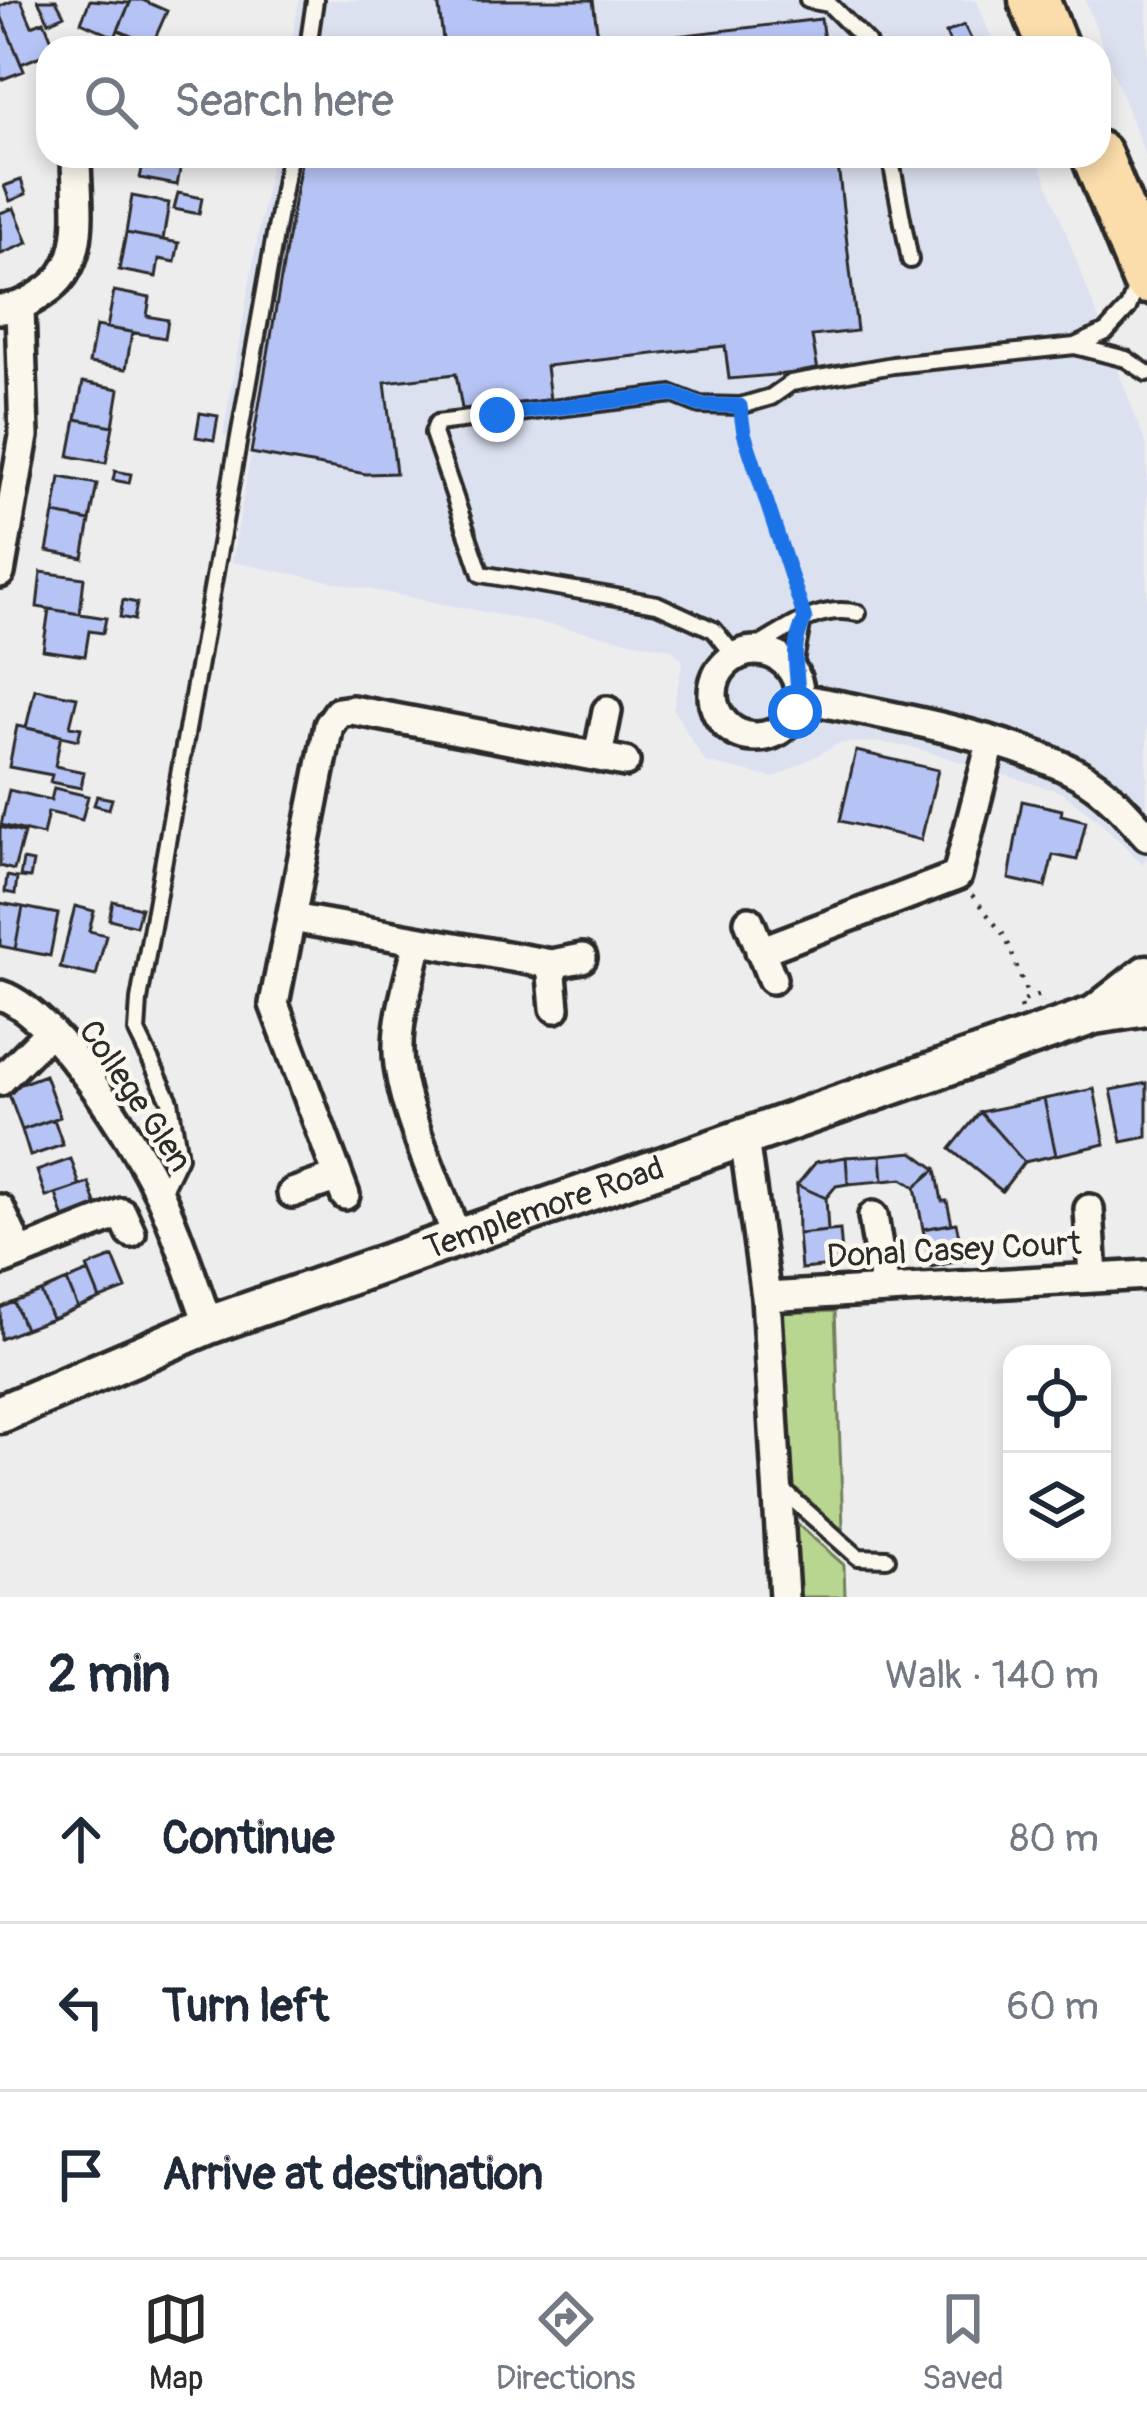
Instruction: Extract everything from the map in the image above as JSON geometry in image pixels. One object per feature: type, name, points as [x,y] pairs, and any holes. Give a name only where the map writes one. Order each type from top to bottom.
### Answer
[{"type":"highway","points":[[1034,0],[1048,36]]},
{"type":"highway","points":[[1102,168],[1145,274]]},
{"type":"main road","name":"Templemore Road","points":[[1094,1015],[1147,974]]},
{"type":"main road","name":"Templemore Road","points":[[0,1414],[209,1325],[1094,1015],[1147,1007]]},
{"type":"street","points":[[0,573],[24,436],[10,309],[61,282],[76,254],[76,168]]},
{"type":"street","points":[[796,685],[795,712],[774,733],[745,736],[732,730],[715,706],[716,678],[741,654],[774,655],[796,685],[871,712],[1058,764],[1106,793],[1147,836]]},
{"type":"street","points":[[292,1193],[342,1186],[274,1004],[328,725],[338,712],[352,710],[611,759],[607,711]]},
{"type":"street","points":[[760,951],[957,876],[991,743]]},
{"type":"street","points":[[1106,793],[1147,801]]},
{"type":"street","points":[[292,918],[551,964],[582,958]]},
{"type":"street","points":[[749,921],[772,979]]},
{"type":"street","points":[[418,941],[398,1056],[403,1084],[457,1238]]},
{"type":"street","points":[[551,964],[555,1008]]},
{"type":"street","name":"College Glen","points":[[0,995],[50,1031],[106,1106],[160,1196],[209,1325]]},
{"type":"street","points":[[0,1081],[50,1031]]},
{"type":"street","points":[[744,1138],[766,1297],[784,1597]]},
{"type":"street","points":[[0,1209],[10,1257],[122,1214],[131,1233]]},
{"type":"street","points":[[1089,1209],[1093,1278]]},
{"type":"street","points":[[873,1216],[885,1290]]},
{"type":"street","name":"Donal Casey Court","points":[[766,1297],[1147,1275]]},
{"type":"lane","points":[[310,36],[315,0]]},
{"type":"lane","points":[[808,0],[829,4],[861,36]]},
{"type":"lane","points":[[160,1196],[179,1156],[170,1100],[137,1032],[139,1000],[287,168]]},
{"type":"lane","points":[[892,168],[910,260]]},
{"type":"lane","points":[[858,613],[836,608],[741,654],[714,630],[657,604],[481,574],[433,434],[437,423],[672,394],[700,405],[740,406],[770,397],[791,383],[893,365],[1075,346],[1106,332],[1128,308],[1145,274]]},
{"type":"lane","points":[[1075,346],[1126,359],[1147,373]]},
{"type":"lane","points":[[796,685],[803,622]]},
{"type":"lane","points":[[775,1484],[858,1557],[887,1558]]},
{"type":"path","points":[[740,406],[744,433],[803,622]]},
{"type":"path","points":[[957,876],[1006,938],[1029,999]]},
{"type":"shaded area","points":[[299,0],[977,0],[990,36],[293,36]]},
{"type":"shaded area","points":[[1085,0],[1147,0],[1147,160],[1111,67],[1111,36],[1099,36]]},
{"type":"shaded area","points":[[270,168],[1042,168],[1147,447],[1147,857],[1142,864],[1096,818],[1061,792],[915,748],[840,743],[774,778],[705,762],[673,709],[683,661],[671,649],[232,562],[253,440],[223,434]]},
{"type":"green space","points":[[835,1311],[843,1528],[792,1488],[776,1313]]},
{"type":"green space","points":[[786,1514],[844,1565],[845,1597],[794,1597]]},
{"type":"building","points":[[21,0],[32,26],[44,21],[50,36],[36,36],[36,58],[21,64],[0,6]]},
{"type":"building","points":[[38,0],[56,0],[64,15],[49,22]]},
{"type":"building","points":[[90,0],[130,3],[115,36],[81,22]]},
{"type":"building","points":[[131,0],[167,11],[156,36],[132,36],[118,30]]},
{"type":"building","points":[[438,0],[593,0],[598,36],[442,36]]},
{"type":"building","points":[[0,13],[24,71],[0,80]]},
{"type":"building","points":[[821,19],[823,36],[676,36]]},
{"type":"building","points":[[964,25],[970,36],[947,36]]},
{"type":"building","points":[[142,168],[181,168],[177,185],[140,178]]},
{"type":"building","points":[[300,168],[838,168],[857,331],[812,336],[818,371],[729,379],[725,346],[546,366],[550,400],[462,409],[456,374],[385,382],[396,473],[366,474],[251,453]]},
{"type":"building","points":[[21,180],[26,194],[10,201],[4,186]]},
{"type":"building","points":[[178,193],[202,198],[199,214],[174,209]]},
{"type":"building","points":[[132,196],[169,203],[163,240],[126,233]]},
{"type":"building","points":[[14,208],[28,243],[1,254],[0,213]]},
{"type":"building","points":[[126,233],[179,243],[175,262],[159,259],[156,277],[119,270]]},
{"type":"building","points":[[114,291],[150,298],[147,316],[168,320],[165,338],[107,328]]},
{"type":"building","points":[[96,326],[132,332],[126,369],[89,363]]},
{"type":"building","points":[[83,382],[119,389],[113,426],[76,419]]},
{"type":"building","points":[[200,413],[218,416],[214,440],[196,437]]},
{"type":"building","points":[[76,419],[113,426],[106,463],[69,456]]},
{"type":"building","points":[[115,471],[131,474],[129,483],[113,480]]},
{"type":"building","points":[[60,477],[97,484],[90,521],[54,514]]},
{"type":"building","points":[[54,514],[90,521],[83,558],[47,551]]},
{"type":"building","points":[[41,572],[84,578],[80,614],[37,607]]},
{"type":"building","points":[[123,600],[137,603],[134,620],[120,617]]},
{"type":"building","points":[[49,609],[106,618],[103,633],[89,631],[85,656],[43,650]]},
{"type":"building","points":[[35,689],[77,697],[70,726],[81,728],[78,740],[26,728]]},
{"type":"building","points":[[17,726],[61,735],[55,766],[84,772],[81,788],[50,782],[52,775],[9,767]]},
{"type":"building","points":[[856,751],[938,770],[921,840],[840,821]]},
{"type":"building","points":[[54,788],[88,796],[82,820],[48,812],[43,835],[1,825],[9,790],[51,800]]},
{"type":"building","points":[[97,796],[112,799],[109,809],[94,805]]},
{"type":"building","points":[[1022,801],[1086,821],[1077,860],[1053,855],[1045,887],[1009,879]]},
{"type":"building","points":[[0,827],[24,833],[14,870],[0,866]]},
{"type":"building","points":[[23,860],[33,862],[30,878],[20,877]]},
{"type":"building","points":[[7,876],[17,878],[15,894],[5,892]]},
{"type":"building","points":[[113,901],[141,908],[136,926],[109,919]]},
{"type":"building","points":[[0,903],[23,907],[15,949],[0,946]]},
{"type":"building","points":[[75,906],[94,911],[89,931],[106,935],[96,976],[60,968]]},
{"type":"building","points":[[23,907],[58,914],[50,956],[15,949]]},
{"type":"building","points":[[45,1075],[60,1117],[22,1130],[7,1089]]},
{"type":"building","points":[[1147,1083],[1147,1137],[1122,1142],[1111,1090]]},
{"type":"building","points":[[1094,1089],[1105,1144],[1056,1155],[1044,1099]]},
{"type":"building","points":[[1044,1099],[1056,1155],[1024,1162],[980,1112]]},
{"type":"building","points":[[980,1112],[1024,1162],[1002,1191],[950,1149]]},
{"type":"building","points":[[54,1119],[63,1145],[30,1156],[22,1130]]},
{"type":"building","points":[[913,1152],[936,1169],[915,1187],[902,1179],[883,1181],[881,1155]]},
{"type":"building","points":[[881,1155],[883,1181],[848,1184],[846,1157]]},
{"type":"building","points":[[846,1157],[848,1184],[836,1186],[826,1198],[797,1185],[816,1162]]},
{"type":"building","points":[[71,1159],[80,1186],[46,1197],[37,1171]]},
{"type":"building","points":[[936,1169],[952,1224],[923,1229],[915,1187]]},
{"type":"building","points":[[89,1183],[97,1207],[64,1219],[56,1194]]},
{"type":"building","points":[[797,1185],[826,1198],[828,1231],[798,1234]]},
{"type":"building","points":[[956,1223],[964,1260],[931,1267],[923,1229]]},
{"type":"building","points":[[840,1230],[843,1265],[801,1269],[798,1234]]},
{"type":"building","points":[[113,1257],[126,1289],[100,1299],[87,1267]]},
{"type":"building","points":[[89,1272],[100,1299],[78,1308],[67,1281]]},
{"type":"building","points":[[67,1281],[78,1308],[52,1319],[41,1292]]},
{"type":"building","points":[[41,1292],[52,1319],[25,1329],[14,1302]]},
{"type":"building","points":[[14,1302],[25,1329],[1,1339],[0,1308]]},
{"type":"route","points":[[497,415],[672,394],[700,405],[740,406],[744,433],[805,619],[796,642],[793,673],[799,698],[795,712]]}]
